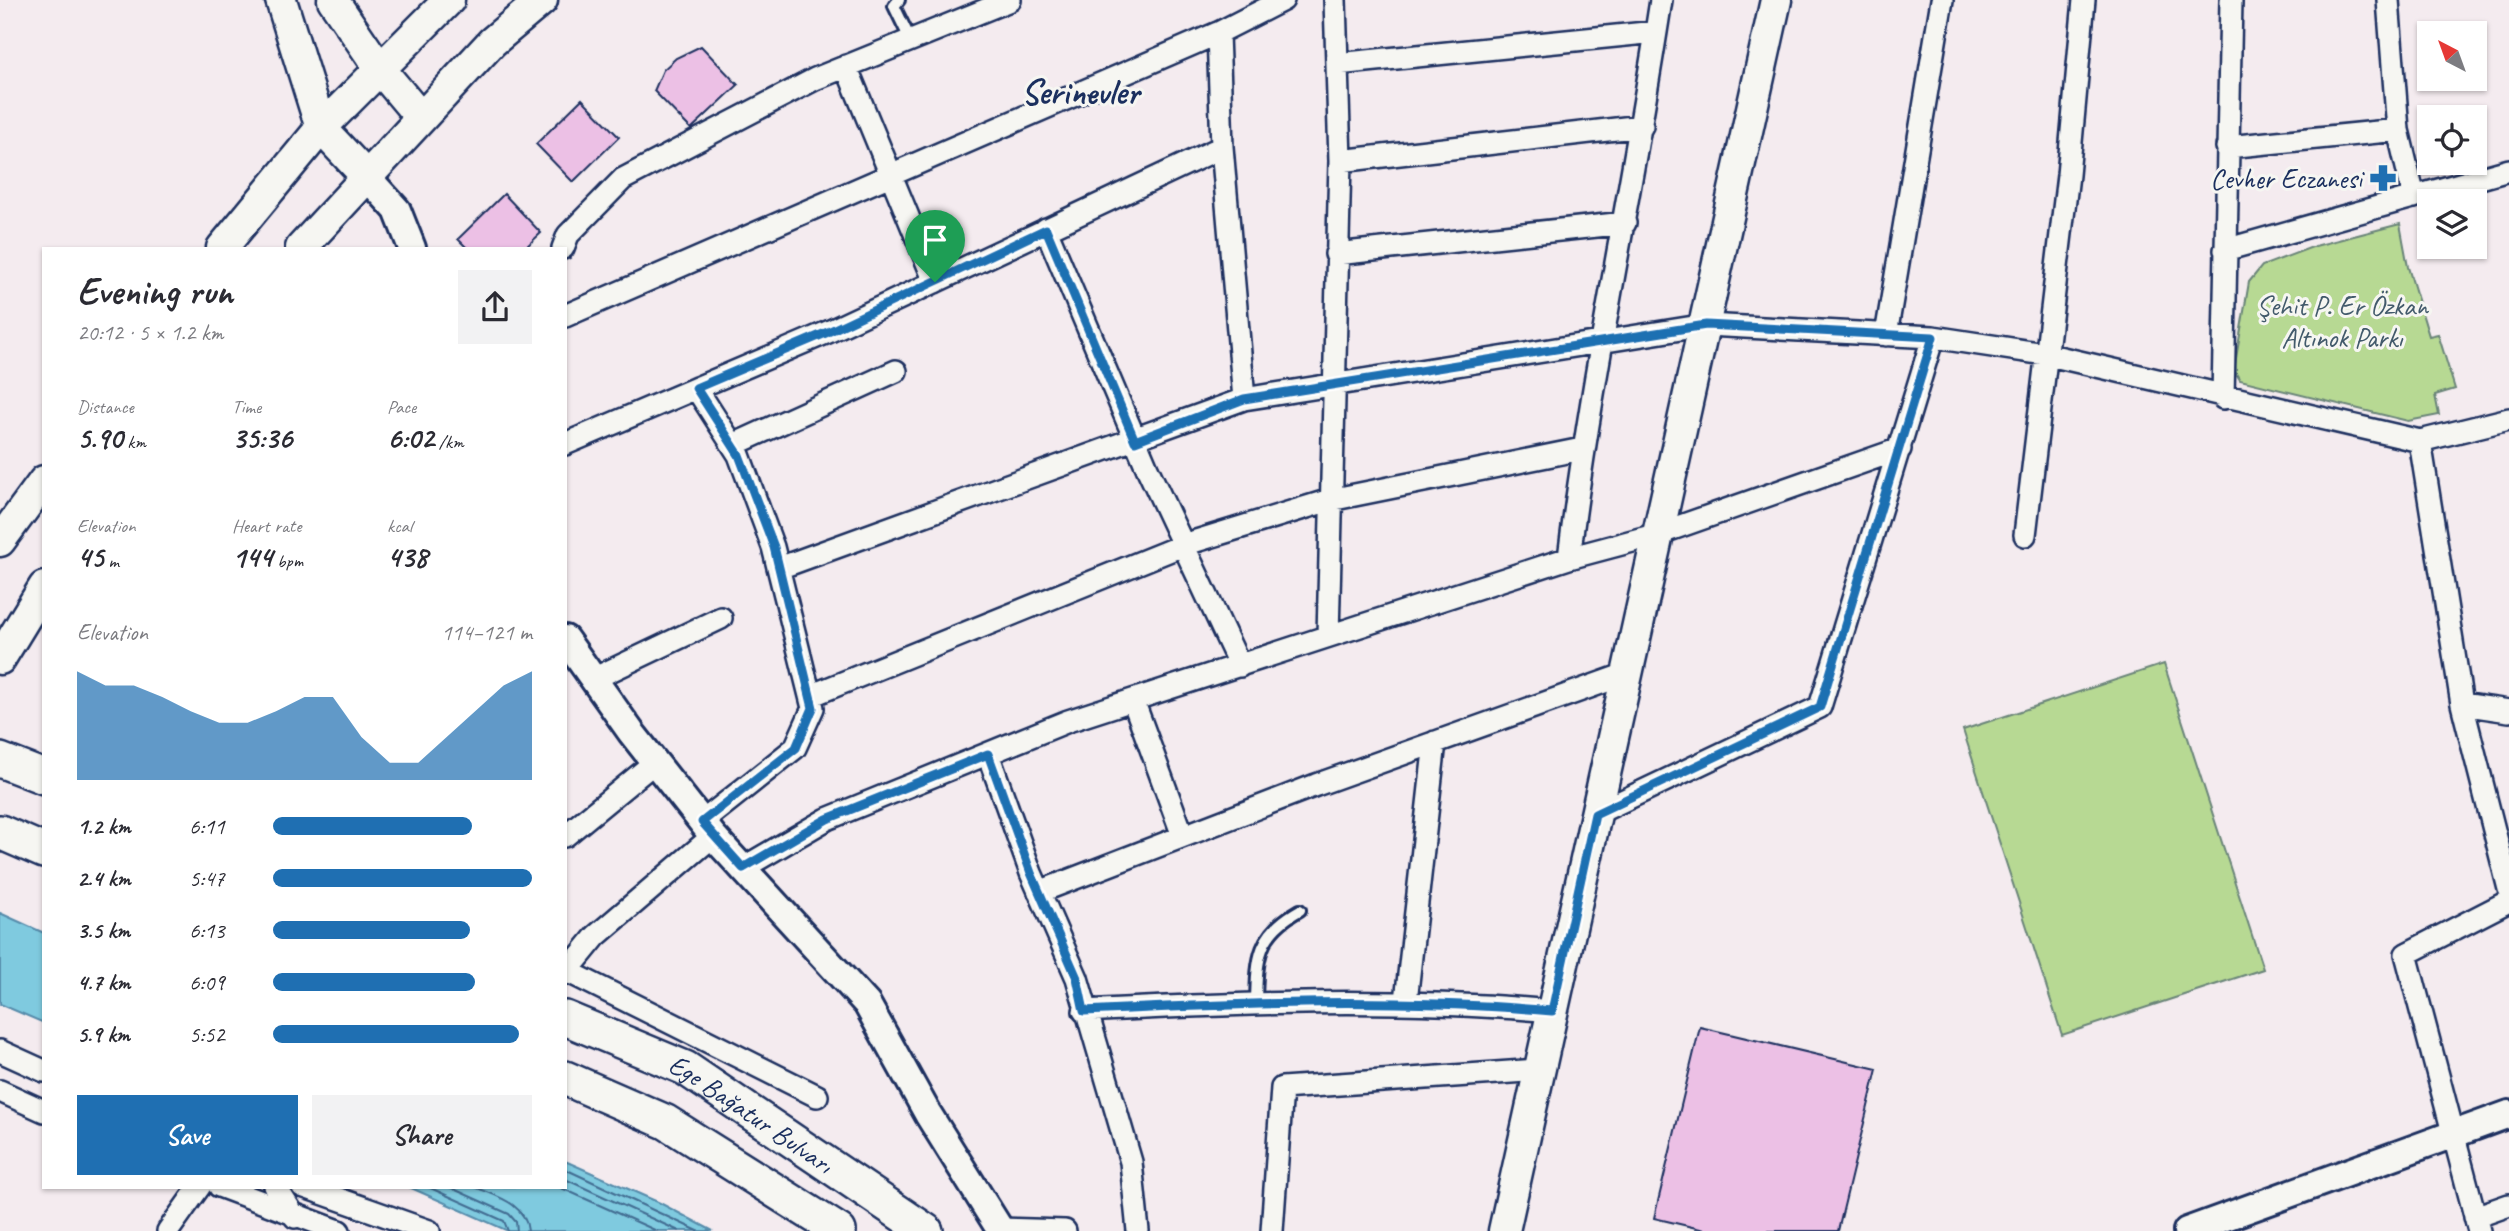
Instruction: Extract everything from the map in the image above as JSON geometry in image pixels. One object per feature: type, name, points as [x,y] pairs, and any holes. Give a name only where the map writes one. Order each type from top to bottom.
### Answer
[{"type":"main road","points":[[281,0],[321,128],[367,177]]},
{"type":"main road","points":[[333,0],[380,69],[421,118]]},
{"type":"main road","points":[[302,247],[492,42],[542,0]]},
{"type":"main road","points":[[1504,1231],[1655,535],[1706,325],[1776,0]]},
{"type":"main road","points":[[223,247],[321,128],[380,69],[439,3]]},
{"type":"main road","points":[[0,541],[42,484]]},
{"type":"main road","points":[[0,659],[42,590]]},
{"type":"main road","points":[[0,760],[42,776]]},
{"type":"main road","points":[[0,832],[42,850]]},
{"type":"main road","name":"Ege Bağatur Bulvarı","points":[[567,1019],[685,1068],[926,1231]]},
{"type":"main road","name":"Ege Bağatur Bulvarı","points":[[567,1080],[666,1122],[839,1231]]},
{"type":"street","points":[[563,247],[568,235],[623,179],[815,79],[1010,0]]},
{"type":"street","points":[[567,315],[1218,33],[1283,0]]},
{"type":"street","points":[[1328,636],[1329,500],[1340,161],[1335,0]]},
{"type":"street","points":[[1569,558],[1582,449],[1604,344],[1661,0]]},
{"type":"street","points":[[1886,335],[1942,0]]},
{"type":"street","points":[[2025,536],[2068,175],[2084,0]]},
{"type":"street","points":[[2223,398],[2231,0]]},
{"type":"street","points":[[2388,0],[2398,130],[2414,197]]},
{"type":"street","points":[[1337,64],[1656,32]]},
{"type":"street","points":[[1218,33],[1222,147],[1244,399]]},
{"type":"street","points":[[846,66],[935,282]]},
{"type":"street","points":[[1340,161],[1642,125]]},
{"type":"street","points":[[2227,147],[2398,130]]},
{"type":"street","points":[[567,443],[828,332],[1222,147]]},
{"type":"street","points":[[2225,250],[2509,170]]},
{"type":"street","points":[[367,177],[397,210],[412,247]]},
{"type":"street","points":[[1336,254],[1625,223]]},
{"type":"street","points":[[1046,229],[1135,441],[1240,666]]},
{"type":"street","points":[[779,568],[1135,441],[1244,399],[1604,344],[1706,325],[1933,337],[2045,354],[2223,398],[2420,441],[2509,419]]},
{"type":"street","points":[[1595,814],[1820,707],[1933,337]]},
{"type":"street","points":[[733,445],[896,371]]},
{"type":"street","points":[[567,971],[596,936],[796,748],[813,708],[779,568],[749,481],[733,445],[696,388]]},
{"type":"street","points":[[2420,441],[2462,704],[2509,889]]},
{"type":"street","points":[[810,696],[1183,545],[1329,500],[1582,449]]},
{"type":"street","points":[[743,868],[827,819],[1068,721],[1569,558],[1655,535],[1900,449]]},
{"type":"street","points":[[593,679],[721,618]]},
{"type":"street","points":[[567,642],[708,829],[867,1003],[994,1226],[1065,1231]]},
{"type":"street","points":[[1039,892],[1435,742],[1626,674]]},
{"type":"street","points":[[1133,700],[1183,836]]},
{"type":"street","points":[[2462,704],[2509,712]]},
{"type":"street","points":[[1406,1001],[1435,742]]},
{"type":"street","points":[[988,754],[1039,892],[1077,978],[1084,1011],[1131,1162],[1138,1231]]},
{"type":"street","points":[[567,834],[655,762]]},
{"type":"street","points":[[2509,901],[2406,954],[2477,1224],[2509,1205]]},
{"type":"street","points":[[567,972],[817,1096]]},
{"type":"street","points":[[1084,1011],[1256,1003],[1406,1001],[1552,1011]]},
{"type":"street","points":[[0,1051],[42,1070]]},
{"type":"street","points":[[1272,1231],[1282,1088],[1539,1070]]},
{"type":"street","points":[[0,1091],[42,1110]]},
{"type":"street","points":[[2187,1231],[2509,1114]]},
{"type":"street","points":[[168,1231],[198,1189]]},
{"type":"street","points":[[225,1189],[300,1224],[339,1231]]},
{"type":"street","points":[[277,1189],[300,1224]]},
{"type":"street","points":[[310,1189],[429,1231]]},
{"type":"lane","points":[[900,0],[894,6],[895,14],[910,39]]},
{"type":"lane","points":[[1256,1003],[1257,958],[1262,946],[1277,926],[1300,911]]},
{"type":"green space","name":"Şehit P. Er Özkan Altınok Parkı","points":[[2400,224],[2408,267],[2429,336],[2438,334],[2455,389],[2435,395],[2439,415],[2408,421],[2240,380],[2234,370],[2249,282],[2262,266],[2315,246]]},
{"type":"green space","points":[[2164,664],[2263,969],[2062,1035],[1963,730]]},
{"type":"water","points":[[0,913],[42,932],[42,1022],[0,1004]]},
{"type":"water","points":[[567,1162],[660,1203],[713,1231],[508,1231],[414,1189],[567,1189]]},
{"type":"building","points":[[701,46],[738,85],[691,129],[654,91],[663,70],[676,58]]},
{"type":"building","points":[[582,99],[619,137],[573,182],[536,144]]},
{"type":"building","points":[[504,194],[541,233],[526,247],[466,247],[458,239]]},
{"type":"building","points":[[1700,1027],[1877,1069],[1838,1231],[1709,1231],[1654,1218]]},
{"type":"place","name":"Cevher Eczanesi","points":[[2383,178]]},
{"type":"district","name":"Serinevler","points":[[1080,92]]},
{"type":"route","points":[[1046,229],[1135,441],[1244,399],[1604,344],[1706,325],[1933,337],[1820,707],[1595,814],[1552,1011],[1406,1001],[1256,1003],[1084,1011],[1077,978],[1031,873],[988,754],[827,819],[743,868],[702,822],[796,748],[813,708],[774,547],[739,455],[696,388],[828,332],[935,282],[1046,229]]}]
